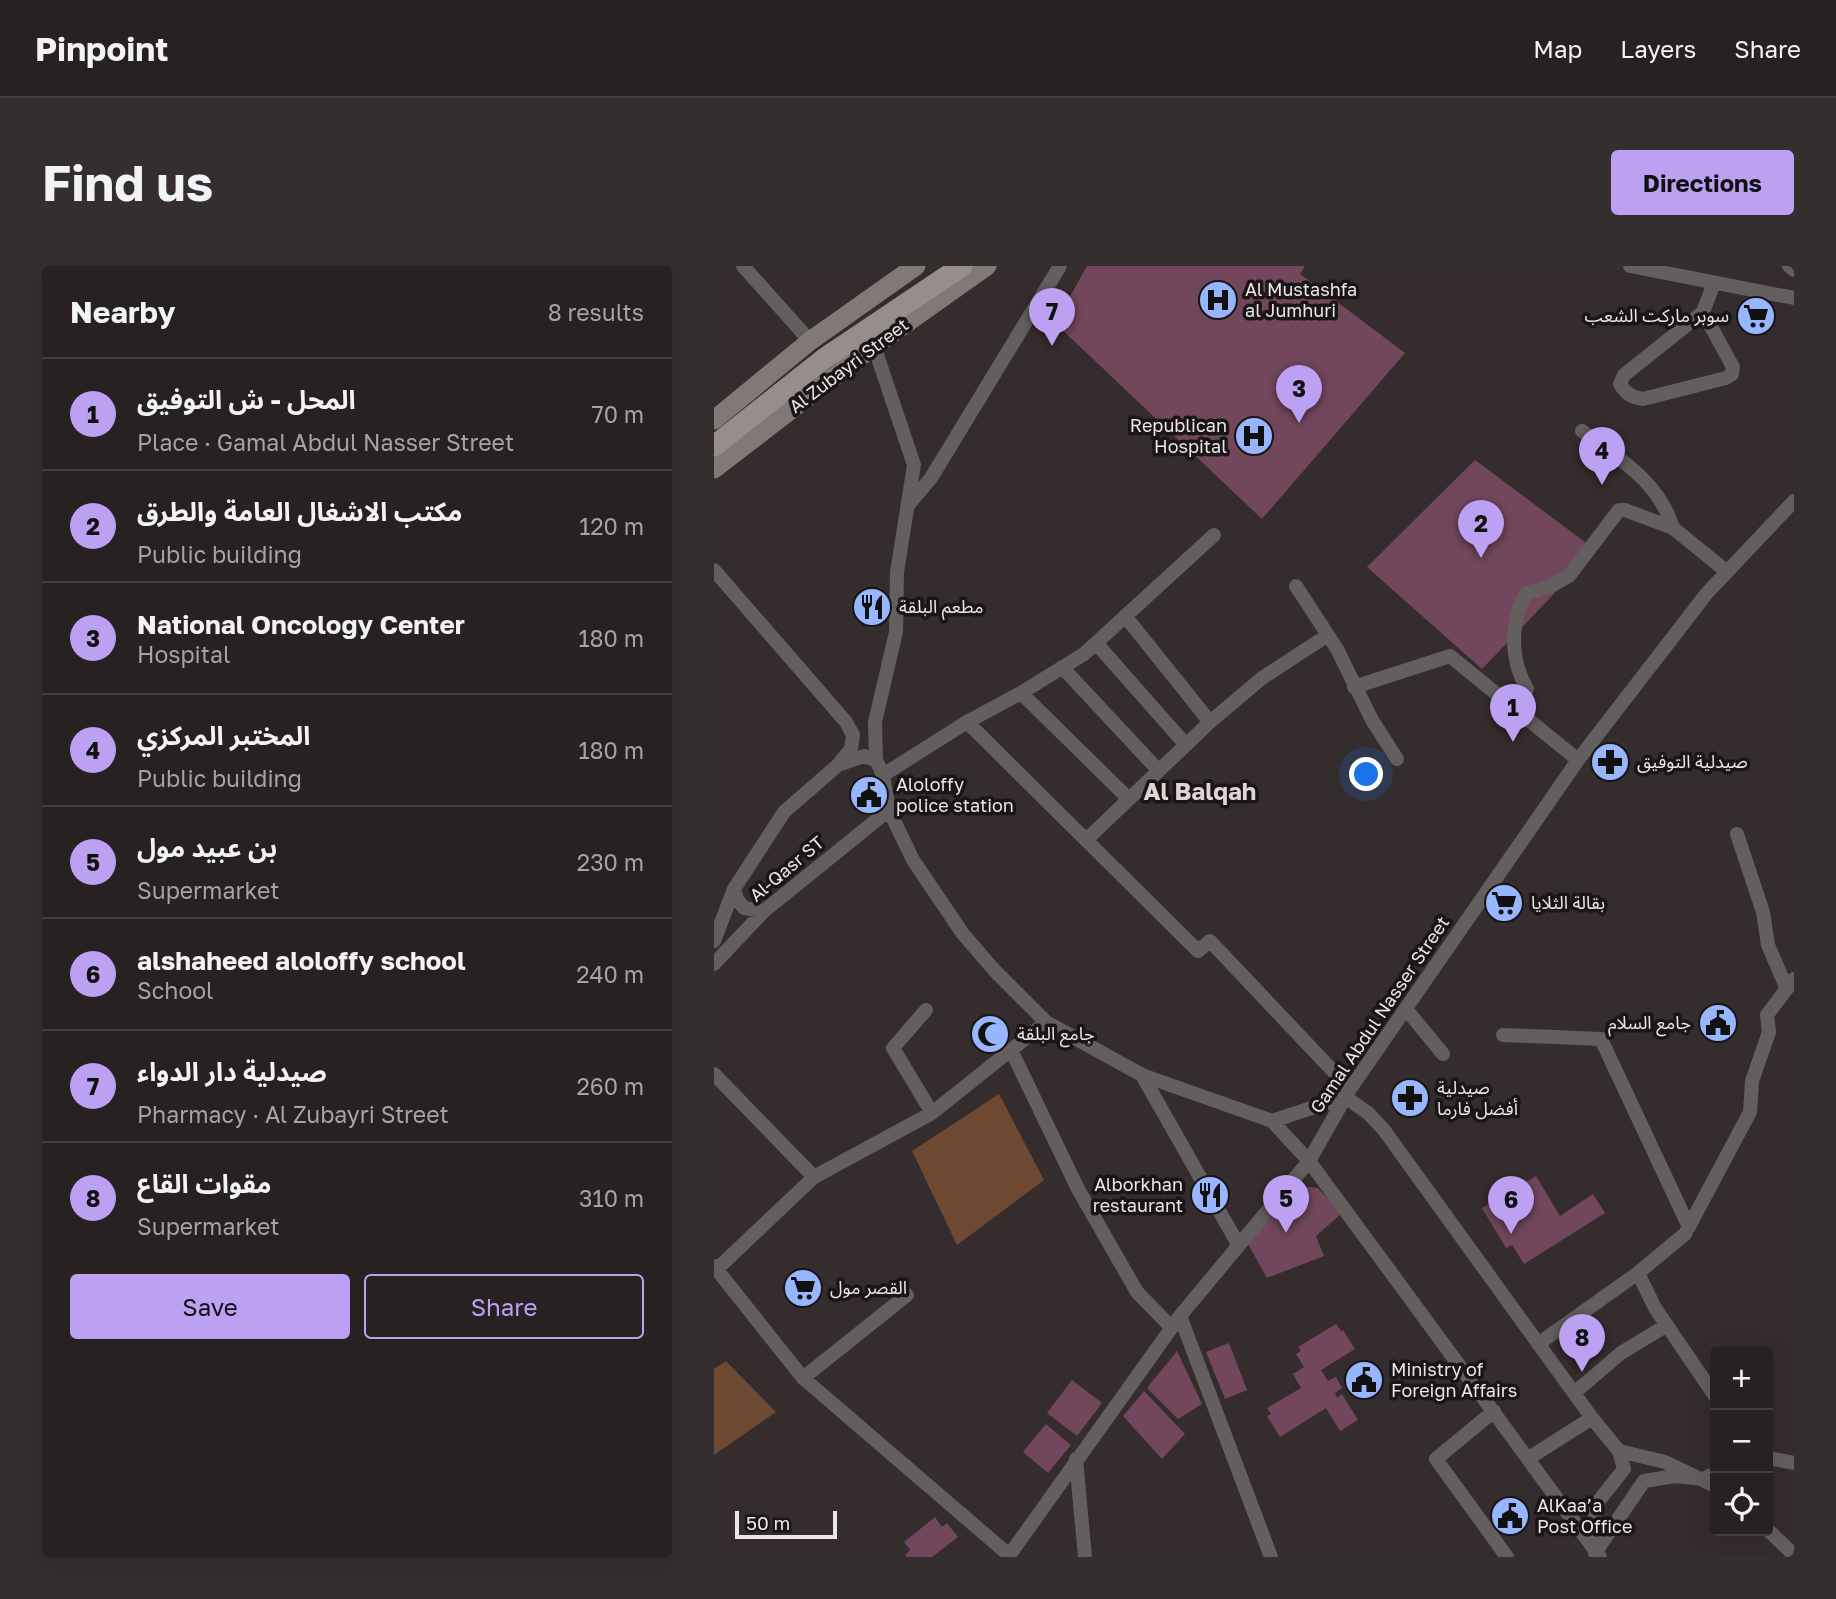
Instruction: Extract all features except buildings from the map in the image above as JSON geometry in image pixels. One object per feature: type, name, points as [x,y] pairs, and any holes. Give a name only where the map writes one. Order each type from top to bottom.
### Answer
[{"type":"main road","points":[[714,420],[810,341],[916,266]]},
{"type":"main road","name":"Al Zubayri Street","points":[[714,431],[817,349],[939,266]]},
{"type":"main road","name":"Al Zubayri Street","points":[[714,446],[825,358],[962,266]]},
{"type":"main road","name":"Al Zubayri Street","points":[[714,470],[874,346],[987,266]]},
{"type":"street","points":[[743,266],[810,341]]},
{"type":"street","points":[[908,505],[931,478],[1060,266]]},
{"type":"street","points":[[1630,266],[1794,298]]},
{"type":"street","points":[[1789,266],[1794,270]]},
{"type":"street","points":[[1703,312],[1733,367],[1732,374],[1726,378],[1643,399],[1625,392],[1620,384],[1624,374],[1703,312],[1714,283]]},
{"type":"street","points":[[874,346],[914,465],[897,572],[896,632],[875,722],[876,760],[883,775],[889,810],[913,860],[950,916],[995,971],[1046,1022],[1142,1075],[1272,1121],[1309,1161],[1529,1458],[1596,1555]]},
{"type":"street","points":[[1581,430],[1647,481],[1661,500],[1674,528]]},
{"type":"street","name":"Gamal Abdul Nasser Street","points":[[1008,1556],[1175,1321],[1309,1161],[1348,1093],[1578,760],[1707,593],[1794,501]]},
{"type":"street","points":[[1514,708],[1527,689],[1519,674],[1512,635],[1525,594],[1551,586],[1569,576],[1619,510],[1674,528],[1726,572]]},
{"type":"street","points":[[883,775],[1084,654],[1214,535]]},
{"type":"street","points":[[714,570],[846,722],[853,735],[851,749],[838,765],[784,812],[734,889],[714,941]]},
{"type":"street","points":[[1296,586],[1328,635],[1371,720],[1397,759]]},
{"type":"street","points":[[1125,616],[1210,722]]},
{"type":"street","points":[[1086,840],[1210,722],[1262,678],[1328,635]]},
{"type":"street","points":[[1096,643],[1186,746]]},
{"type":"street","points":[[1354,687],[1450,656],[1578,760]]},
{"type":"street","points":[[1062,667],[1158,771]]},
{"type":"street","points":[[1021,693],[1129,799]]},
{"type":"street","points":[[967,722],[1198,951],[1210,941],[1384,1130],[1592,1418],[1619,1451],[1624,1469],[1594,1507],[1596,1555]]},
{"type":"street","points":[[838,765],[864,756],[876,760]]},
{"type":"street","name":"Al-Qasr ST","points":[[714,964],[764,911],[889,810]]},
{"type":"street","points":[[1538,1344],[1638,1273],[1685,1234],[1750,1112],[1752,1081],[1769,1032],[1767,1015],[1790,984],[1768,945],[1763,912],[1737,834]]},
{"type":"street","points":[[734,889],[744,908],[764,911]]},
{"type":"street","points":[[1406,1009],[1443,1054]]},
{"type":"street","points":[[926,1010],[893,1048],[932,1113]]},
{"type":"street","points":[[1008,1556],[803,1378],[715,1268],[814,1177],[932,1113],[1046,1022]]},
{"type":"street","points":[[1503,1035],[1601,1039],[1689,1227]]},
{"type":"street","points":[[1011,1050],[1078,1189],[1137,1292],[1175,1321],[1271,1557]]},
{"type":"street","points":[[714,1074],[814,1177]]},
{"type":"street","points":[[1142,1075],[1237,1244]]},
{"type":"street","points":[[1272,1121],[1348,1093]]},
{"type":"street","points":[[1638,1273],[1667,1325],[1710,1389]]},
{"type":"street","points":[[803,1378],[907,1295]]},
{"type":"street","points":[[1574,1393],[1621,1353],[1667,1325]]},
{"type":"street","points":[[1494,1411],[1436,1459],[1507,1557]]},
{"type":"street","points":[[1529,1458],[1592,1418]]},
{"type":"street","points":[[1619,1451],[1665,1462],[1710,1480]]},
{"type":"street","points":[[1076,1459],[1085,1557]]},
{"type":"street","points":[[1773,1459],[1794,1463]]},
{"type":"street","points":[[1596,1555],[1644,1481],[1675,1476],[1710,1480]]},
{"type":"street","points":[[1773,1536],[1794,1555]]},
{"type":"shaded area","points":[[999,1094],[1044,1180],[957,1245],[912,1151]]},
{"type":"shaded area","points":[[726,1361],[776,1412],[714,1455],[714,1369]]},
{"type":"place","name":"Al Mustashfa al Jumhuri","points":[[1218,300]]},
{"type":"place","name":"سوبر ماركت الشعب","points":[[1756,316]]},
{"type":"place","name":"صيدلية دار الدواء","points":[[1052,346]]},
{"type":"place","name":"National Oncology Center","points":[[1299,423]]},
{"type":"place","name":"Republican Hospital","points":[[1254,436]]},
{"type":"place","name":"المختبر المركزي","points":[[1602,485]]},
{"type":"place","name":"مكتب الاشغال العامة والطرق","points":[[1481,558]]},
{"type":"place","name":"مطعم البلقة","points":[[872,607]]},
{"type":"place","name":"المحل - ش التوفيق","points":[[1513,742]]},
{"type":"place","name":"صيدلية التوفيق","points":[[1610,762]]},
{"type":"place","name":"Aloloffy police station","points":[[869,795]]},
{"type":"place","name":"بقالة الثلايا","points":[[1504,903]]},
{"type":"place","name":"جامع السلام","points":[[1718,1023]]},
{"type":"place","name":"جامع البلقة","points":[[990,1034]]},
{"type":"place","name":"صيدلية أفضل فارما","points":[[1410,1098]]},
{"type":"place","name":"Alborkhan restaurant","points":[[1210,1195]]},
{"type":"place","name":"بن عبيد مول","points":[[1286,1233]]},
{"type":"place","name":"alshaheed aloloffy school","points":[[1511,1234]]},
{"type":"place","name":"القصر مول","points":[[803,1288]]},
{"type":"place","name":"مقوات القاع","points":[[1582,1372]]},
{"type":"place","name":"Ministry of Foreign Affairs","points":[[1364,1380]]},
{"type":"place","name":"AlKaa’a Post Office","points":[[1510,1516]]},
{"type":"district","name":"Al Balqah","points":[[1200,792]]}]
